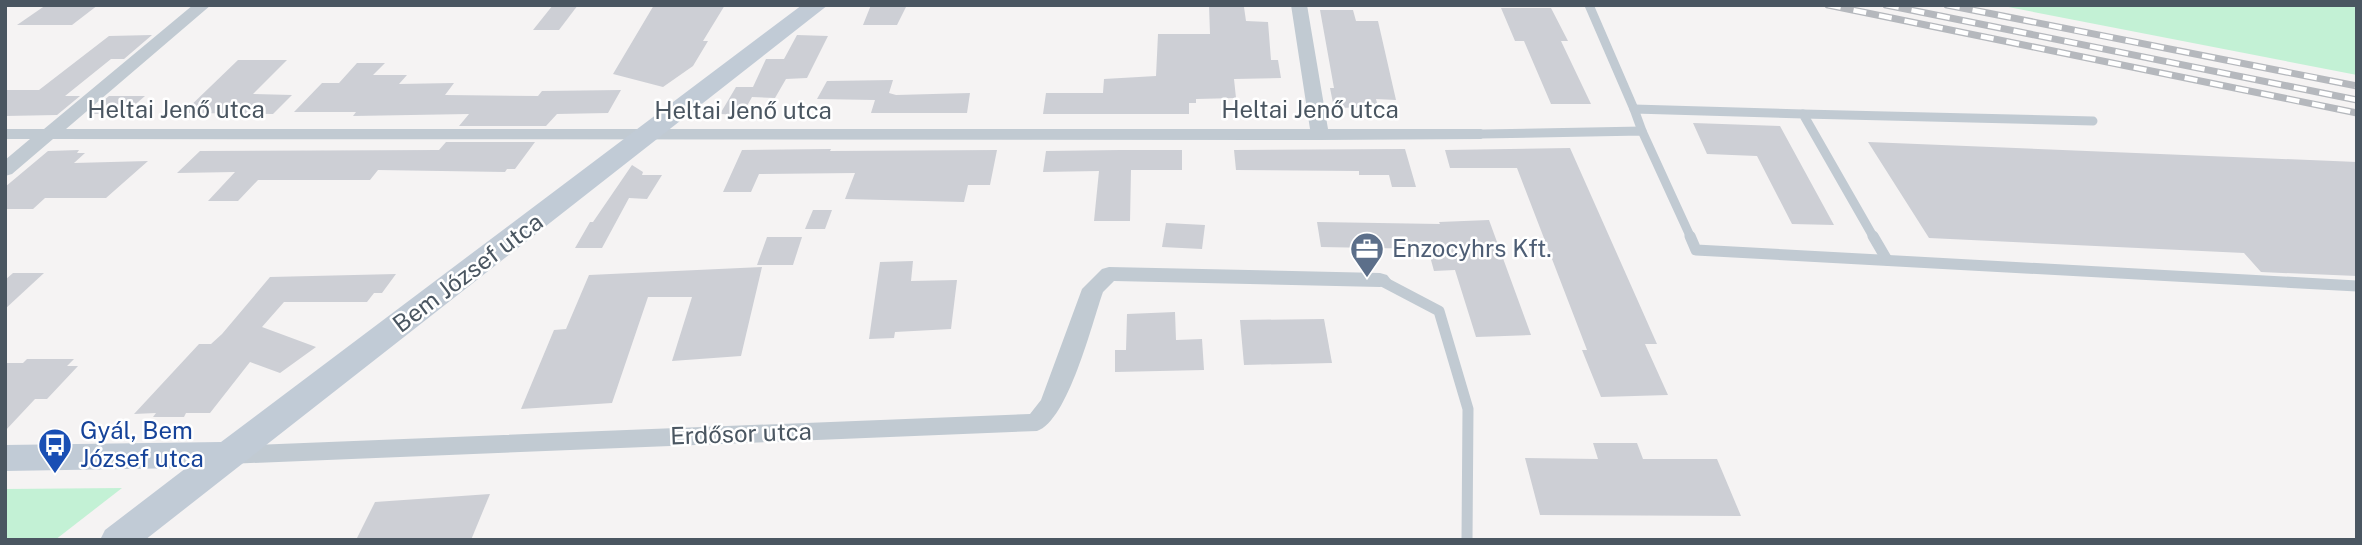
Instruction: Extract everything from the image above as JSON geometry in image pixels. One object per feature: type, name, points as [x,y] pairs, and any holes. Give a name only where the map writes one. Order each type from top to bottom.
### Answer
[{"type":"main road","name":"Bem József utca","points":[[118,540],[226,455],[650,136],[817,5]]},
{"type":"main road","name":"Erdősor utca","points":[[5,458],[226,455]]},
{"type":"street","points":[[5,170],[203,5]]},
{"type":"street","points":[[1298,5],[1320,135]]},
{"type":"street","name":"Heltai Jenő utca","points":[[5,134],[1481,134]]},
{"type":"street","name":"Erdősor utca","points":[[226,455],[1037,422],[1052,403],[1093,289],[1109,274],[1380,280]]},
{"type":"lane","points":[[1589,5],[1696,250],[2357,286]]},
{"type":"lane","points":[[1634,109],[2094,121]]},
{"type":"lane","points":[[1803,114],[1887,260]]},
{"type":"lane","points":[[1481,134],[1643,131]]},
{"type":"lane","points":[[1380,280],[1439,311],[1468,409],[1467,540]]},
{"type":"green space","points":[[1998,5],[2357,5],[2357,75]]},
{"type":"green space","points":[[122,488],[55,540],[5,540],[5,489]]},
{"type":"building","points":[[46,5],[98,5],[72,25],[17,25]]},
{"type":"building","points":[[553,5],[578,5],[559,30],[533,30]]},
{"type":"building","points":[[654,5],[725,5],[703,41],[708,41],[693,66],[663,87],[613,74]]},
{"type":"building","points":[[871,5],[907,5],[897,25],[863,25]]},
{"type":"building","points":[[1209,5],[1244,7],[1246,21],[1268,22],[1271,60],[1278,60],[1281,78],[1234,79],[1236,98],[1196,99],[1196,103],[1189,103],[1189,114],[1043,114],[1046,93],[1103,93],[1104,79],[1156,76],[1158,34],[1210,34]]},
{"type":"building","points":[[1501,8],[1551,8],[1568,41],[1561,41],[1591,104],[1551,104],[1524,41],[1515,41]]},
{"type":"building","points":[[1320,10],[1353,10],[1356,21],[1378,21],[1396,100],[1376,99],[1378,107],[1334,108],[1330,88],[1334,88]]},
{"type":"building","points":[[152,35],[124,59],[111,59],[65,96],[80,96],[57,115],[5,116],[5,90],[39,90],[109,36]]},
{"type":"building","points":[[797,35],[828,36],[807,78],[786,79],[775,98],[752,97],[742,115],[720,114],[736,87],[753,87],[766,59],[784,59]]},
{"type":"building","points":[[238,60],[287,60],[253,94],[292,95],[273,114],[183,113]]},
{"type":"building","points":[[357,63],[385,63],[373,75],[407,75],[399,84],[454,83],[445,95],[538,96],[542,91],[621,90],[608,113],[557,114],[546,126],[459,126],[469,114],[353,116],[356,112],[294,112],[322,83],[339,83]]},
{"type":"building","points":[[893,80],[889,93],[896,95],[970,93],[967,113],[871,113],[875,100],[817,99],[827,81]]},
{"type":"building","points":[[109,96],[145,96],[124,114],[87,114]]},
{"type":"building","points":[[1693,123],[1780,126],[1834,225],[1792,224],[1757,156],[1707,154]]},
{"type":"building","points":[[446,142],[535,142],[515,169],[507,169],[505,172],[378,170],[370,180],[258,180],[238,201],[208,201],[235,172],[177,173],[200,151],[439,150]]},
{"type":"building","points":[[1868,142],[2357,162],[2357,276],[2261,272],[2244,253],[1929,238]]},
{"type":"building","points":[[1570,148],[1657,344],[1645,344],[1668,395],[1601,397],[1582,350],[1587,350],[1517,168],[1450,168],[1445,150]]},
{"type":"building","points":[[831,149],[830,151],[997,150],[990,185],[968,185],[964,202],[845,199],[855,173],[759,174],[751,192],[723,192],[742,150]]},
{"type":"building","points":[[1405,149],[1416,187],[1392,187],[1389,175],[1359,175],[1359,171],[1236,170],[1234,150]]},
{"type":"building","points":[[79,150],[77,153],[85,153],[74,163],[148,161],[106,198],[45,198],[33,209],[5,209],[5,187],[48,151]]},
{"type":"building","points":[[1182,150],[1182,170],[1131,170],[1130,221],[1094,221],[1099,171],[1043,172],[1046,151]]},
{"type":"building","points":[[632,165],[643,172],[642,175],[662,175],[647,199],[629,198],[602,248],[575,248],[590,222],[593,222]]},
{"type":"building","points":[[813,210],[832,210],[825,229],[805,229]]},
{"type":"building","points":[[1489,220],[1531,335],[1476,337],[1455,270],[1434,271],[1428,249],[1321,247],[1317,222],[1440,224],[1439,222]]},
{"type":"building","points":[[1166,223],[1205,225],[1202,249],[1162,247]]},
{"type":"building","points":[[767,237],[802,237],[793,265],[757,265]]},
{"type":"building","points":[[913,261],[911,281],[957,280],[951,329],[895,332],[894,338],[869,339],[880,262]]},
{"type":"building","points":[[762,267],[741,356],[672,361],[692,297],[648,297],[612,403],[521,409],[554,330],[566,329],[589,275]]},
{"type":"building","points":[[13,273],[44,273],[5,309],[5,280]]},
{"type":"building","points":[[396,274],[382,293],[374,293],[367,302],[284,302],[262,327],[316,347],[280,373],[250,362],[210,413],[186,413],[184,417],[153,417],[156,413],[134,414],[199,344],[211,344],[222,334],[270,277]]},
{"type":"building","points":[[1175,312],[1176,340],[1202,339],[1204,370],[1115,372],[1115,350],[1126,350],[1127,314]]},
{"type":"building","points":[[1324,319],[1332,363],[1244,365],[1240,320]]},
{"type":"building","points":[[27,359],[74,359],[67,366],[78,366],[47,399],[35,399],[5,431],[5,363],[23,363]]},
{"type":"building","points":[[1593,443],[1637,443],[1643,459],[1717,459],[1741,516],[1540,515],[1525,458],[1598,459]]},
{"type":"building","points":[[490,494],[471,540],[356,540],[375,502]]},
{"type":"railway","points":[[1828,5],[2357,113]]},
{"type":"railway","points":[[1886,5],[2357,100]]},
{"type":"railway","points":[[1947,5],[2357,86]]},
{"type":"place","name":"Enzocyhrs Kft.","points":[[1367,279]]},
{"type":"place","name":"Gyál, Bem József utca","points":[[55,475]]}]
